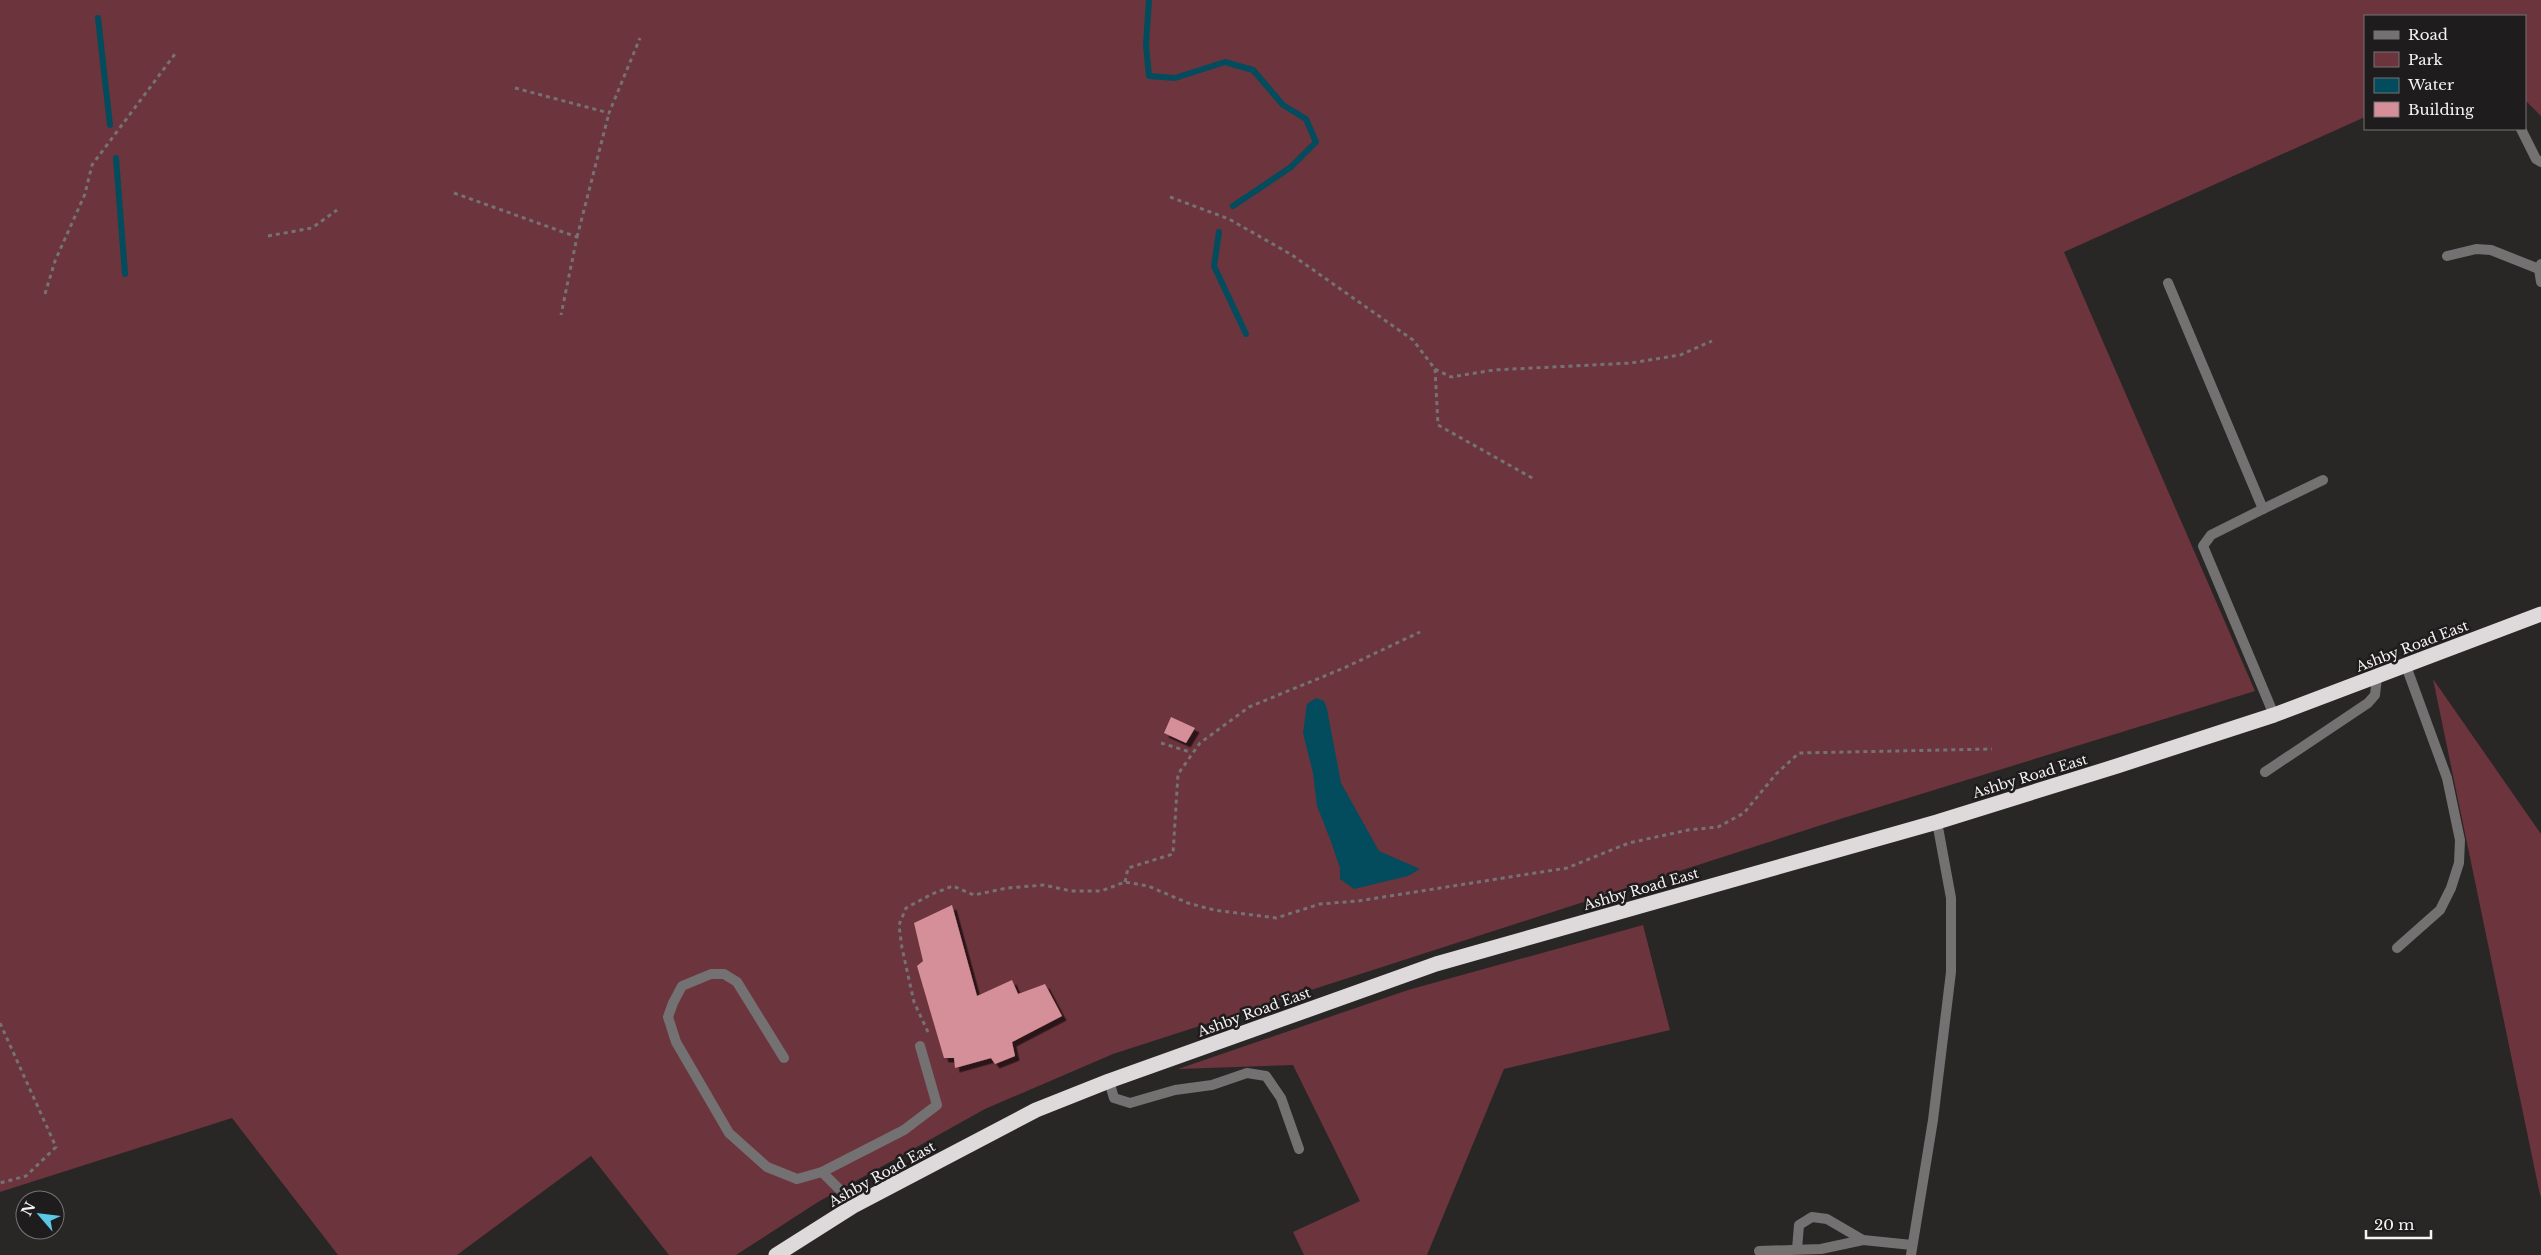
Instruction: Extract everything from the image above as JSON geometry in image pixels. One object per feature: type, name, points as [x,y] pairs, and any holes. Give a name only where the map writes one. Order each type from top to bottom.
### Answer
[{"type":"highway","name":"Ashby Road East","points":[[776,1255],[855,1205],[1036,1110],[1109,1081],[1436,964],[1937,822],[2274,715],[2541,614]]},
{"type":"street","points":[[2522,130],[2536,159],[2541,162]]},
{"type":"street","points":[[2447,256],[2476,249],[2492,250],[2540,266],[2541,282]]},
{"type":"street","points":[[2168,283],[2263,509]]},
{"type":"street","points":[[2274,715],[2203,546],[2211,535],[2323,480]]},
{"type":"street","points":[[2398,948],[2440,910],[2451,888],[2459,863],[2460,840],[2447,778],[2406,666]]},
{"type":"street","points":[[2265,772],[2368,702],[2376,695],[2377,677]]},
{"type":"street","points":[[1797,1249],[1800,1224],[1812,1216],[1828,1219],[1863,1240],[1912,1250],[1934,1120],[1951,972],[1951,898],[1937,822]]},
{"type":"street","points":[[784,1058],[736,982],[724,974],[711,974],[682,986],[668,1018],[676,1042],[729,1133],[767,1167],[797,1179],[822,1172],[904,1130],[937,1105],[920,1046]]},
{"type":"street","points":[[1109,1081],[1114,1098],[1130,1103],[1175,1090],[1212,1085],[1247,1073],[1266,1076],[1281,1098],[1299,1149]]},
{"type":"street","points":[[822,1172],[855,1205]]},
{"type":"street","points":[[1759,1252],[1821,1249],[1863,1240]]},
{"type":"path","points":[[561,315],[577,237],[609,114],[640,38]]},
{"type":"path","points":[[45,294],[55,261],[85,194],[92,165],[175,54]]},
{"type":"path","points":[[515,88],[609,114]]},
{"type":"path","points":[[454,193],[577,237]]},
{"type":"path","points":[[1170,197],[1229,219],[1292,255],[1413,340],[1435,369],[1452,377],[1494,370],[1631,363],[1680,355],[1712,341]]},
{"type":"path","points":[[268,236],[312,228],[337,210]]},
{"type":"path","points":[[1435,369],[1438,425],[1534,479]]},
{"type":"path","points":[[1125,882],[1128,868],[1173,854],[1178,774],[1200,743],[1249,707],[1344,668],[1420,632]]},
{"type":"path","points":[[1161,743],[1190,752]]},
{"type":"path","points":[[930,1038],[914,1002],[902,948],[900,925],[906,908],[932,894],[953,886],[974,895],[1007,888],[1044,885],[1072,890],[1101,891],[1125,882],[1148,886],[1188,903],[1214,910],[1276,918],[1320,904],[1367,899],[1567,868],[1628,843],[1688,830],[1718,827],[1744,814],[1776,774],[1799,753],[1992,750]]},
{"type":"path","points":[[0,1023],[56,1147],[26,1176],[0,1183]]},
{"type":"green space","points":[[0,0],[2541,0],[2541,116],[2526,101],[2526,15],[2364,15],[2364,117],[2064,252],[2255,691],[1837,820],[1113,1054],[985,1109],[818,1202],[736,1255],[669,1255],[591,1156],[457,1255],[338,1255],[232,1118],[0,1192]]},
{"type":"green space","points":[[2433,679],[2541,834],[2541,1198],[2539,1190]]},
{"type":"green space","points":[[1643,925],[1670,1030],[1504,1069],[1427,1255],[1304,1255],[1293,1232],[1360,1201],[1293,1065],[1178,1069],[1408,990]]},
{"type":"water","points":[[1316,698],[1324,701],[1327,709],[1341,783],[1379,851],[1420,869],[1408,876],[1354,889],[1340,879],[1340,868],[1317,806],[1313,773],[1303,733],[1307,704]]},
{"type":"building","points":[[1171,717],[1195,728],[1186,743],[1164,733]]},
{"type":"building","points":[[952,905],[977,996],[1012,980],[1018,994],[1045,984],[1062,1016],[1012,1042],[1015,1056],[995,1064],[991,1058],[955,1068],[954,1058],[944,1058],[917,966],[923,961],[914,923]]},
{"type":"waterway","points":[[1149,0],[1146,45],[1149,76],[1175,78],[1225,62],[1253,70],[1283,105],[1306,119],[1316,142],[1291,167],[1233,206]]},
{"type":"waterway","points":[[98,18],[110,125]]},
{"type":"waterway","points":[[116,158],[125,274]]},
{"type":"waterway","points":[[1219,232],[1214,266],[1246,334]]}]
